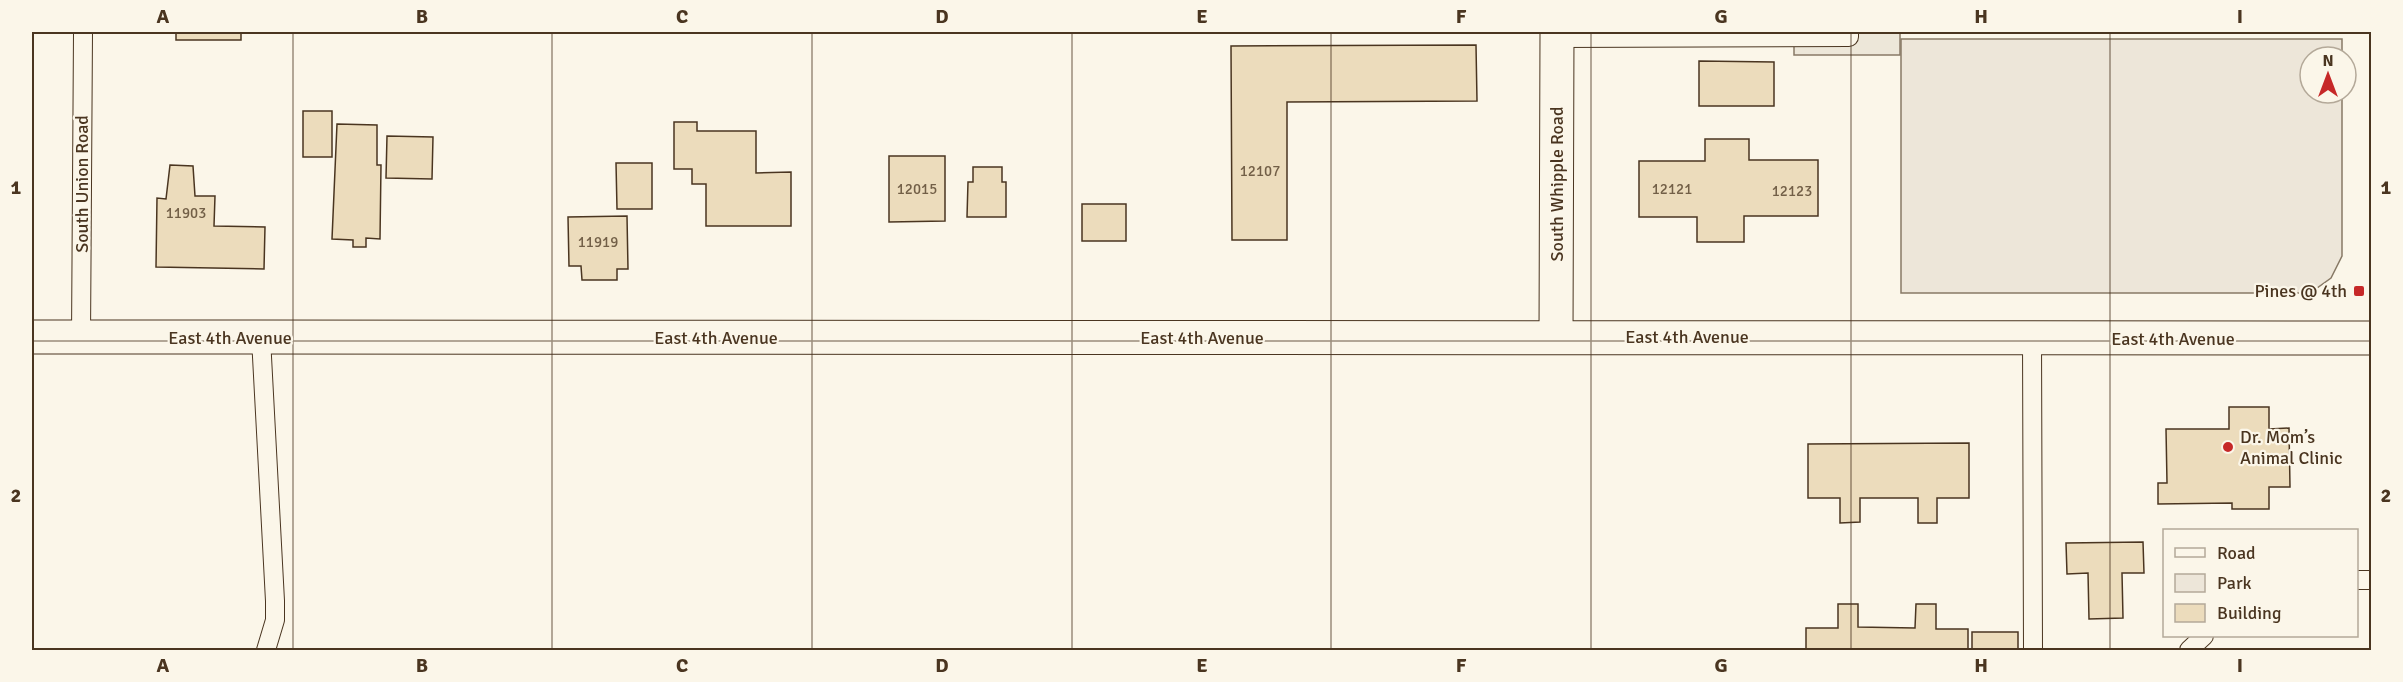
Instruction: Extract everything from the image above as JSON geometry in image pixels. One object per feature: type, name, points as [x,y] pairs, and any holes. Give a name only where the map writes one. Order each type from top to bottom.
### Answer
[{"type":"street","name":"South Whipple Road","points":[[1556,337],[1557,35]]},
{"type":"street","name":"East 4th Avenue","points":[[32,337],[2372,338]]},
{"type":"lane","name":"South Union Road","points":[[81,337],[83,32]]},
{"type":"lane","points":[[1557,35],[1849,37],[1849,32]]},
{"type":"lane","points":[[261,338],[275,601],[275,620],[266,651]]},
{"type":"lane","points":[[2032,338],[2033,651]]},
{"type":"lane","points":[[2189,651],[2203,637]]},
{"type":"green space","points":[[1901,39],[2342,39],[2342,45],[2298,45],[2298,105],[2342,105],[2342,256],[2331,278],[2310,293],[1901,293]]},
{"type":"shaded area","points":[[1794,32],[1900,32],[1900,55],[1794,55]]},
{"type":"building","points":[[176,32],[241,32],[241,40],[176,40]]},
{"type":"building","points":[[1476,45],[1477,101],[1287,102],[1287,240],[1232,240],[1231,46]]},
{"type":"building","points":[[1699,61],[1774,62],[1774,106],[1699,106]]},
{"type":"building","points":[[303,111],[332,111],[332,157],[303,157]]},
{"type":"building","points":[[674,122],[697,122],[697,131],[756,131],[756,173],[791,172],[791,226],[706,226],[706,184],[692,184],[692,169],[674,169]]},
{"type":"building","points":[[337,124],[377,125],[377,165],[381,165],[380,239],[366,238],[366,247],[353,247],[353,240],[332,239]]},
{"type":"building","points":[[387,136],[433,137],[432,179],[386,178]]},
{"type":"building","points":[[1705,139],[1749,139],[1749,160],[1818,160],[1818,216],[1744,216],[1744,242],[1697,242],[1697,217],[1639,217],[1639,161],[1705,161]]},
{"type":"building","points":[[889,156],[945,156],[945,221],[889,222]]},
{"type":"building","points":[[616,163],[652,163],[652,209],[617,209]]},
{"type":"building","points":[[170,165],[193,166],[195,196],[215,196],[214,226],[265,227],[264,269],[156,267],[157,198],[166,199]]},
{"type":"building","points":[[973,167],[1002,167],[1002,182],[1006,182],[1006,217],[967,217],[968,182],[973,182]]},
{"type":"building","points":[[1082,204],[1126,204],[1126,241],[1082,241]]},
{"type":"building","points":[[627,216],[628,269],[617,269],[617,280],[582,280],[581,266],[569,266],[568,217]]},
{"type":"building","name":"Dr. Mom’s Animal Clinic","points":[[2229,407],[2269,407],[2269,429],[2289,428],[2290,487],[2269,487],[2269,509],[2232,509],[2232,503],[2158,504],[2158,483],[2167,483],[2166,429],[2229,429]]},
{"type":"building","points":[[1969,443],[1969,498],[1937,498],[1937,523],[1918,523],[1918,498],[1860,498],[1860,522],[1840,523],[1840,498],[1808,498],[1808,444]]},
{"type":"building","points":[[2143,542],[2144,573],[2122,573],[2123,618],[2089,619],[2088,573],[2067,574],[2066,543]]},
{"type":"building","points":[[1838,604],[1858,604],[1858,627],[1915,628],[1916,604],[1936,604],[1936,629],[1968,629],[1968,650],[1806,650],[1806,628],[1838,628]]},
{"type":"building","points":[[1972,632],[2018,632],[2018,650],[1972,650]]},
{"type":"place","name":"Pines @ 4th","points":[[2359,291]]},
{"type":"place","name":"Dr. Mom’s Animal Clinic","points":[[2228,447]]}]
